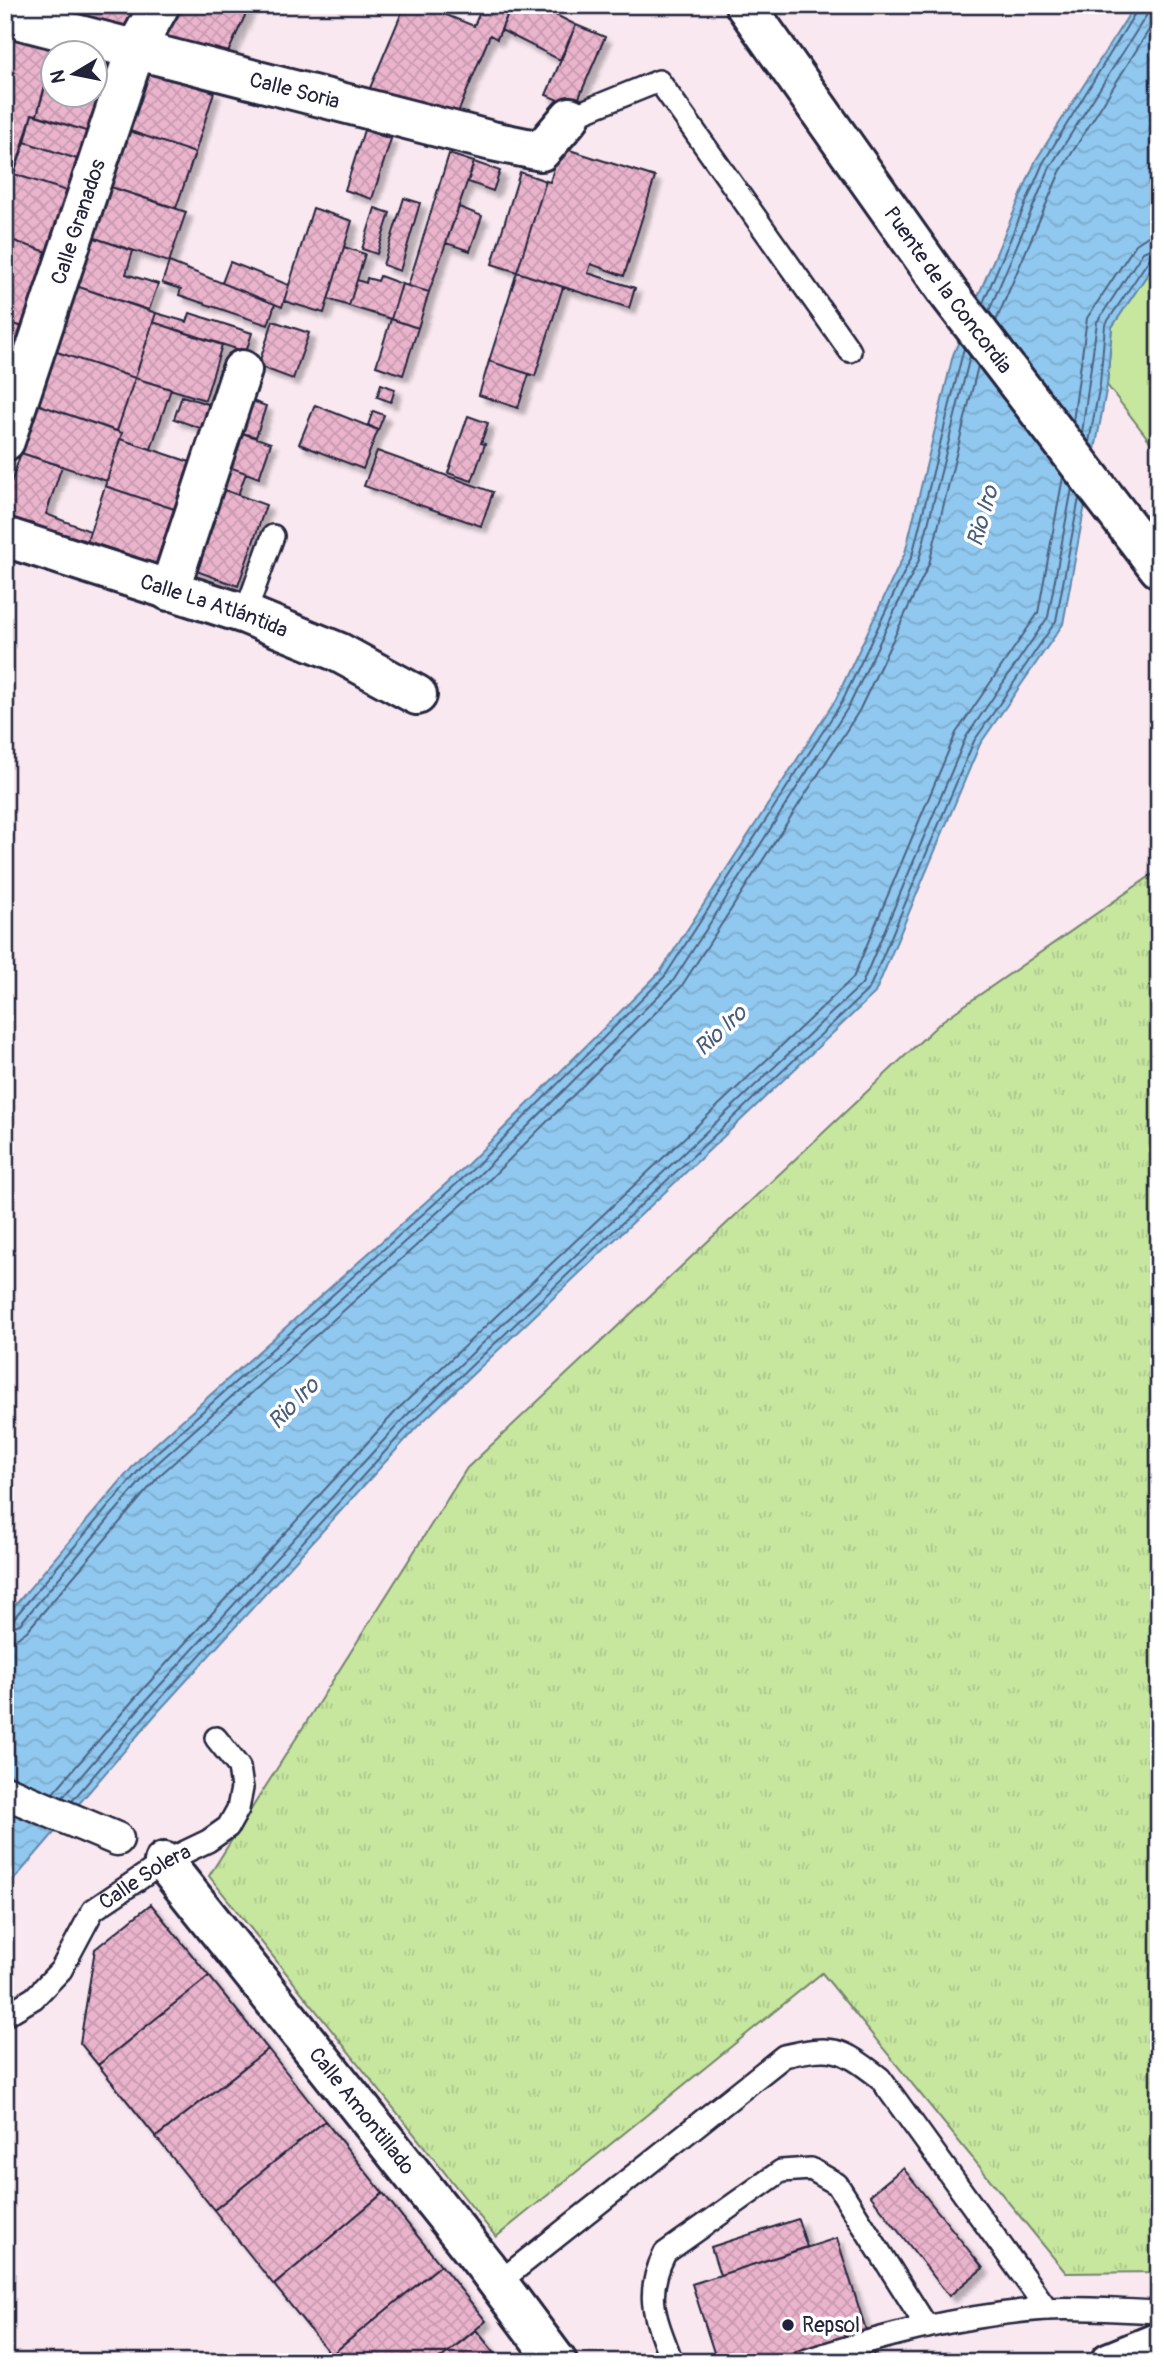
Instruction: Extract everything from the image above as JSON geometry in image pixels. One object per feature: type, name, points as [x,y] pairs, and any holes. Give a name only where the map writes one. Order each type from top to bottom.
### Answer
[{"type":"street","name":"Calle Granados","points":[[5,441],[135,48],[160,5]]},
{"type":"street","name":"Puente de la Concordia","points":[[745,5],[949,294],[1159,568]]},
{"type":"street","name":"Calle Soria","points":[[5,16],[492,141],[541,151],[570,117]]},
{"type":"street","points":[[169,591],[242,370]]},
{"type":"street","name":"Calle La Atlántida","points":[[5,537],[245,614],[338,652],[417,695]]},
{"type":"street","points":[[5,1792],[117,1839]]},
{"type":"street","name":"Calle Amontillado","points":[[164,1863],[498,2283],[557,2362]]},
{"type":"street","points":[[1110,2362],[1159,2342]]},
{"type":"lane","points":[[570,117],[659,81],[850,351]]},
{"type":"lane","points":[[245,614],[273,536]]},
{"type":"lane","name":"Calle Solera","points":[[7,2014],[34,1998],[61,1969],[93,1910],[164,1863],[208,1841],[228,1827],[239,1809],[242,1788],[239,1767],[216,1738]]},
{"type":"lane","points":[[498,2283],[784,2056],[820,2048],[849,2053],[880,2078],[1047,2309]]},
{"type":"lane","points":[[672,2362],[651,2298],[654,2274],[665,2253],[781,2171],[796,2168],[818,2172],[837,2184],[927,2327]]},
{"type":"lane","points":[[801,2362],[887,2334],[1047,2309],[1159,2312]]},
{"type":"green space","points":[[1159,257],[1159,453],[1107,385],[1112,327]]},
{"type":"green space","points":[[1159,870],[1159,2272],[1066,2273],[822,1973],[496,2237],[209,1876],[467,1468],[942,1021]]},
{"type":"water","name":"Rio Iro","points":[[1135,5],[1159,5],[1159,257],[1112,327],[1107,385],[1063,624],[980,744],[875,993],[417,1427],[155,1715],[5,1890],[5,1617],[141,1457],[467,1165],[660,972],[836,699],[905,553],[953,355],[1036,160]]},
{"type":"building","points":[[69,5],[146,5],[133,32],[66,11]]},
{"type":"building","points":[[182,5],[250,5],[225,59],[163,41]]},
{"type":"building","points":[[405,5],[432,5],[431,9],[474,26],[483,5],[498,5],[509,11],[497,39],[490,35],[455,120],[367,95]]},
{"type":"building","points":[[512,5],[536,5],[576,25],[560,60],[501,30]]},
{"type":"building","points":[[576,25],[605,37],[575,107],[546,95]]},
{"type":"building","points":[[5,34],[38,44],[39,108],[37,115],[32,114],[14,174],[5,171]]},
{"type":"building","points":[[108,65],[116,67],[108,86]]},
{"type":"building","points":[[146,70],[214,92],[195,153],[127,130]]},
{"type":"building","points":[[39,108],[99,108],[89,132],[37,115]]},
{"type":"building","points":[[32,114],[89,132],[80,160],[25,142]]},
{"type":"building","points":[[127,130],[195,153],[176,208],[108,186]]},
{"type":"building","points":[[364,130],[391,139],[372,199],[345,190]]},
{"type":"building","points":[[25,142],[80,160],[70,192],[14,174]]},
{"type":"building","points":[[560,147],[655,177],[624,276],[591,264],[588,273],[635,288],[629,308],[517,272],[546,181],[550,182]]},
{"type":"building","points":[[449,154],[474,162],[429,292],[408,286]]},
{"type":"building","points":[[474,162],[500,171],[493,191],[468,182]]},
{"type":"building","points":[[520,172],[546,181],[517,272],[492,264]]},
{"type":"building","points":[[14,174],[70,192],[50,253],[5,238],[5,200]]},
{"type":"building","points":[[108,186],[186,212],[169,262],[92,237]]},
{"type":"building","points":[[404,198],[420,203],[400,271],[383,265]]},
{"type":"building","points":[[459,207],[482,216],[470,251],[446,243]]},
{"type":"building","points":[[313,208],[352,221],[324,313],[284,301]]},
{"type":"building","points":[[375,208],[390,213],[377,254],[362,249]]},
{"type":"building","points":[[92,237],[133,251],[126,274],[158,284],[149,310],[76,286]]},
{"type":"building","points":[[5,238],[50,253],[26,328],[5,321]]},
{"type":"building","points":[[344,247],[365,254],[349,306],[328,299]]},
{"type":"building","points":[[169,262],[275,304],[268,325],[179,295],[181,289],[162,283]]},
{"type":"building","points":[[230,262],[289,285],[282,307],[222,283]]},
{"type":"building","points":[[517,272],[563,287],[535,376],[489,361]]},
{"type":"building","points":[[380,276],[402,284],[391,319],[349,306],[357,280],[366,283],[367,278],[378,281]]},
{"type":"building","points":[[402,284],[429,292],[418,328],[391,319]]},
{"type":"building","points":[[76,286],[156,313],[135,378],[54,351]]},
{"type":"building","points":[[156,313],[187,322],[190,313],[252,333],[246,352],[153,322]]},
{"type":"building","points":[[391,319],[418,328],[403,375],[376,366]]},
{"type":"building","points":[[5,321],[26,328],[5,394]]},
{"type":"building","points":[[273,321],[309,333],[293,379],[258,366]]},
{"type":"building","points":[[153,322],[222,345],[205,400],[135,378]]},
{"type":"building","points":[[54,351],[135,378],[117,431],[37,404]]},
{"type":"building","points":[[489,361],[529,374],[518,408],[479,395]]},
{"type":"building","points":[[135,378],[171,389],[151,449],[120,439],[122,433],[117,431]]},
{"type":"building","points":[[381,384],[395,389],[391,402],[377,397]]},
{"type":"building","points":[[182,396],[214,406],[206,430],[174,419]]},
{"type":"building","points":[[247,399],[266,406],[256,437],[236,431]]},
{"type":"building","points":[[37,404],[122,433],[107,481],[21,453]]},
{"type":"building","points":[[315,405],[378,430],[363,469],[299,444]]},
{"type":"building","points":[[373,411],[384,415],[378,430],[368,425]]},
{"type":"building","points":[[468,416],[488,423],[481,443],[485,444],[472,481],[448,473]]},
{"type":"building","points":[[236,431],[271,443],[259,478],[224,465]]},
{"type":"building","points":[[120,439],[190,462],[174,509],[105,486]]},
{"type":"building","points":[[377,451],[493,492],[481,526],[364,486]]},
{"type":"building","points":[[21,453],[62,466],[46,514],[90,531],[87,541],[5,518],[5,500]]},
{"type":"building","points":[[224,465],[246,473],[238,495],[216,487]]},
{"type":"building","points":[[105,486],[174,509],[156,564],[87,541]]},
{"type":"building","points":[[216,487],[266,505],[238,586],[188,568]]},
{"type":"building","points":[[151,1904],[209,1976],[98,2065],[80,2043],[95,1949]]},
{"type":"building","points":[[209,1976],[268,2049],[156,2137],[98,2065]]},
{"type":"building","points":[[268,2049],[325,2121],[214,2210],[156,2137]]},
{"type":"building","points":[[325,2121],[383,2193],[274,2285],[214,2210]]},
{"type":"building","points":[[903,2168],[983,2268],[949,2296],[870,2195]]},
{"type":"building","points":[[383,2193],[441,2265],[331,2355],[274,2285]]},
{"type":"building","points":[[798,2219],[807,2247],[720,2275],[711,2247]]},
{"type":"building","points":[[837,2238],[876,2362],[717,2362],[692,2284]]},
{"type":"building","points":[[441,2265],[486,2321],[436,2362],[336,2362],[331,2355]]},
{"type":"building","points":[[476,2330],[502,2362],[436,2362]]},
{"type":"place","name":"Repsol","points":[[788,2325]]}]
